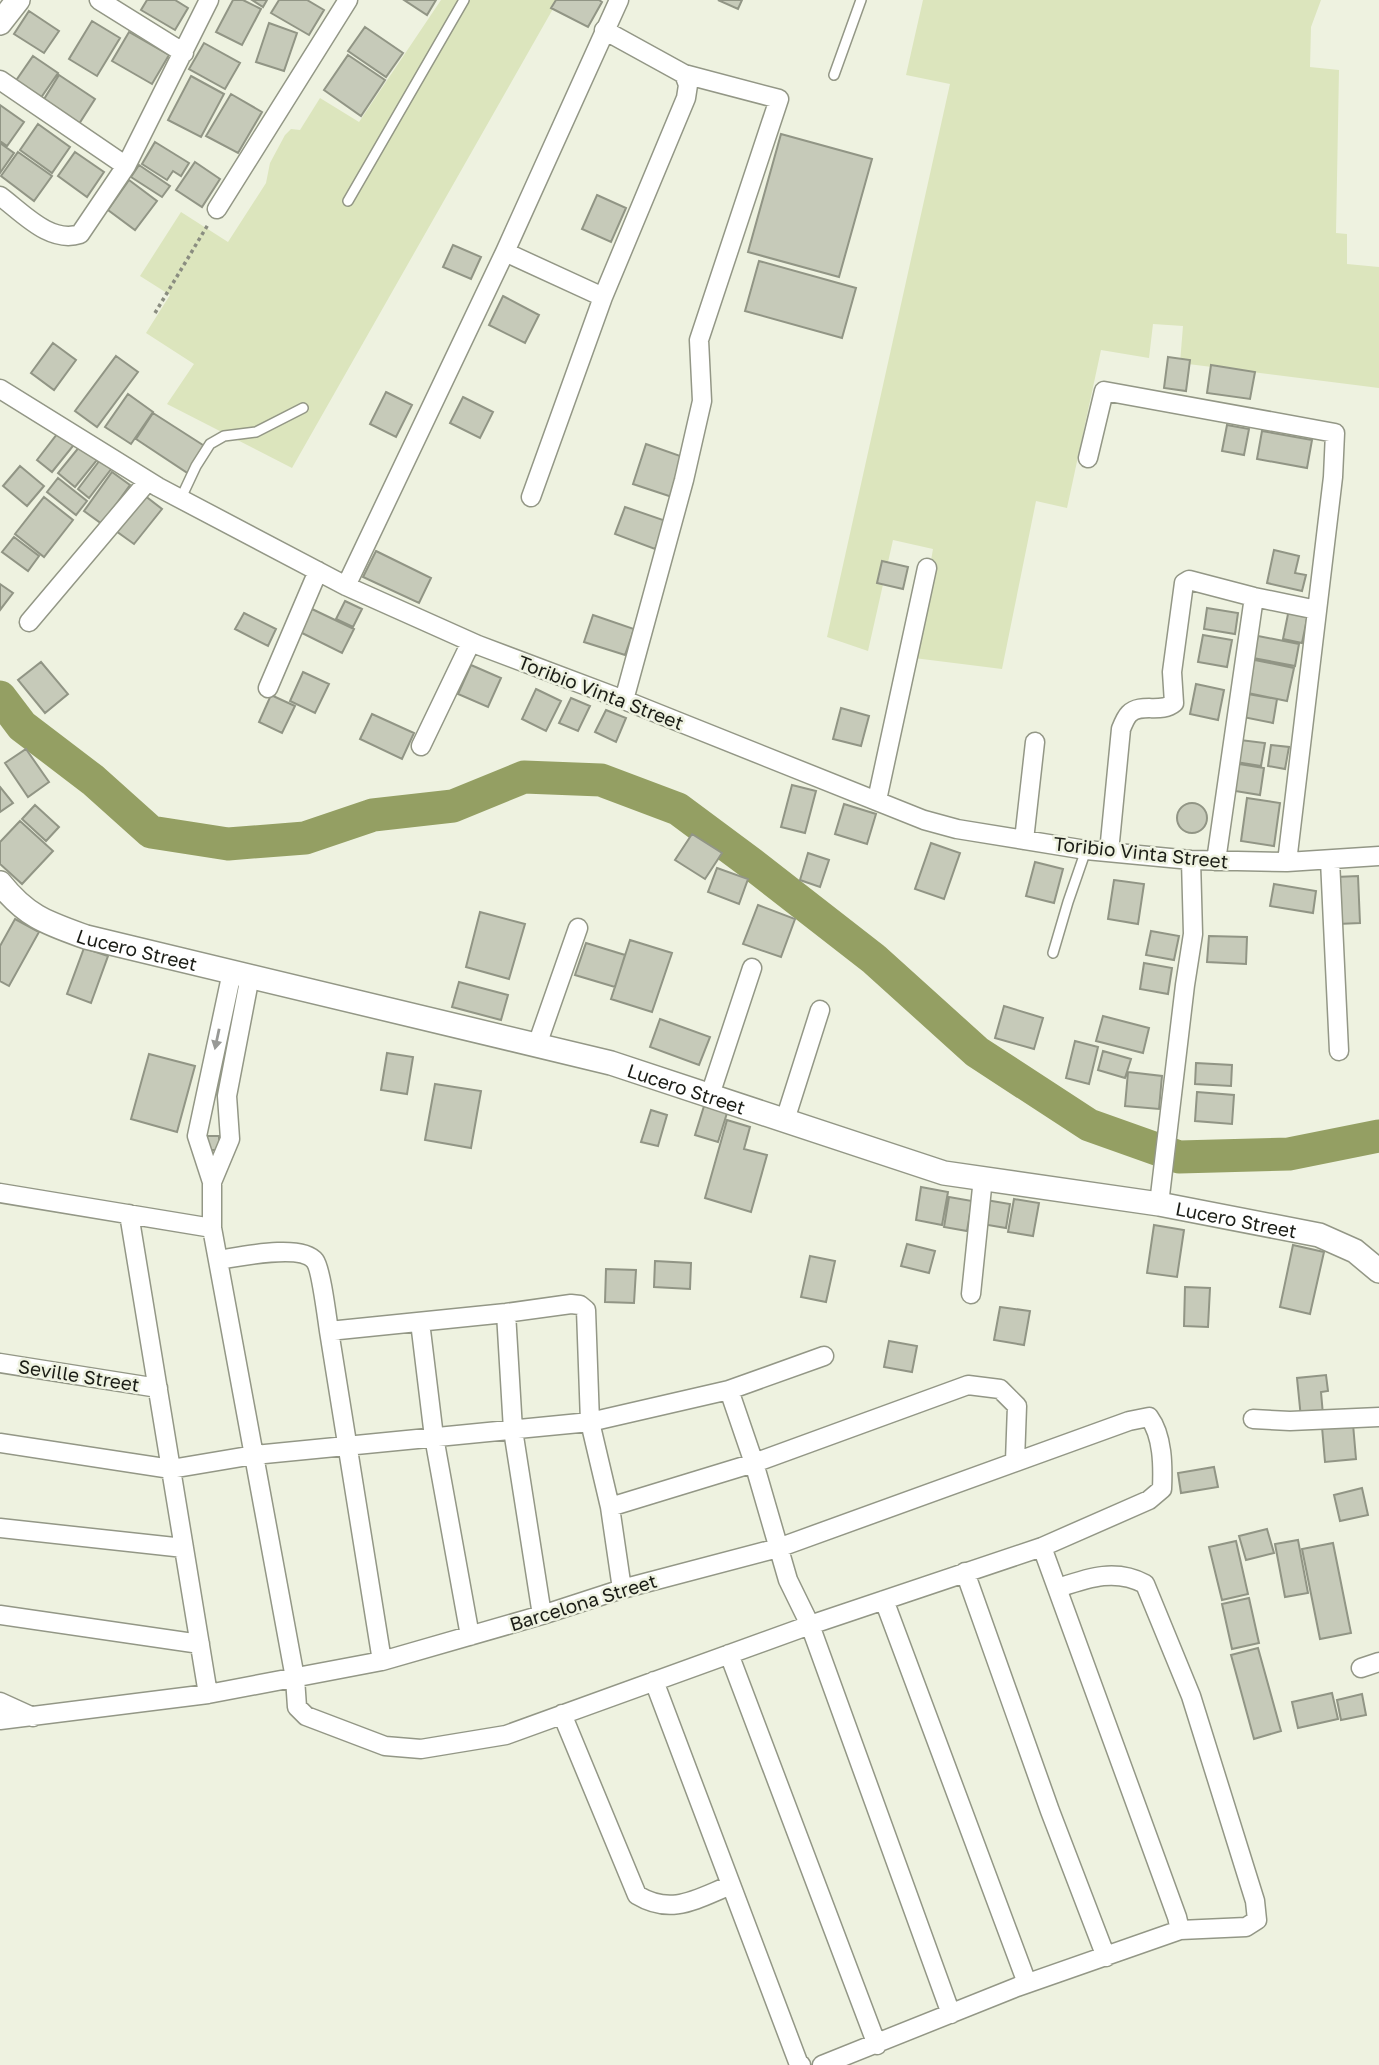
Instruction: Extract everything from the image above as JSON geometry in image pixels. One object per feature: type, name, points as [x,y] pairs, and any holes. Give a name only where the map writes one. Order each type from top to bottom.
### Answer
[{"type":"street","points":[[0,23],[18,0]]},
{"type":"street","points":[[99,0],[184,53]]},
{"type":"street","points":[[0,196],[54,236],[69,238],[80,234],[126,166],[209,0]]},
{"type":"street","points":[[218,209],[348,0]]},
{"type":"street","points":[[346,586],[505,252],[619,0]]},
{"type":"street","points":[[604,30],[684,74],[779,99],[699,340],[702,401],[684,480],[624,700]]},
{"type":"street","points":[[531,497],[603,297],[686,98],[688,85],[684,74]]},
{"type":"street","points":[[0,80],[126,166]]},
{"type":"street","points":[[505,252],[603,297]]},
{"type":"street","name":"Toribio Vinta Street","points":[[0,389],[148,481],[346,586],[471,642],[924,820],[957,829],[1086,850],[1191,860],[1287,862],[1379,856]]},
{"type":"street","points":[[1088,458],[1104,391],[1335,433],[1333,477],[1287,862]]},
{"type":"street","points":[[29,622],[148,481]]},
{"type":"street","points":[[877,800],[927,568]]},
{"type":"street","points":[[268,688],[318,571]]},
{"type":"street","points":[[1109,852],[1121,729],[1129,714],[1137,709],[1163,709],[1174,703],[1172,672],[1184,583],[1189,580],[1317,610]]},
{"type":"street","points":[[1216,861],[1254,597]]},
{"type":"street","points":[[421,746],[471,642]]},
{"type":"street","points":[[1024,840],[1035,742]]},
{"type":"street","points":[[1159,1204],[1194,934],[1191,860]]},
{"type":"street","points":[[1330,860],[1339,1051]]},
{"type":"street","name":"Lucero Street","points":[[0,883],[13,899],[42,922],[86,937],[611,1063],[944,1173],[1159,1204],[1319,1235],[1354,1251],[1379,1270]]},
{"type":"street","points":[[537,1045],[578,928]]},
{"type":"street","points":[[710,1094],[752,968]]},
{"type":"street","points":[[241,974],[197,1136],[212,1182],[212,1228],[295,1678],[297,1707],[306,1716],[385,1746],[421,1749],[506,1735],[810,1625],[1042,1547],[1180,1930]]},
{"type":"street","points":[[212,1182],[230,1139],[227,1096],[241,974]]},
{"type":"street","points":[[785,1120],[820,1010]]},
{"type":"street","points":[[201,1115],[227,1119]]},
{"type":"street","points":[[971,1294],[983,1178]]},
{"type":"street","points":[[0,1193],[212,1228]]},
{"type":"street","points":[[129,1214],[208,1694]]},
{"type":"street","points":[[218,1260],[289,1252],[307,1254],[317,1262],[382,1661]]},
{"type":"street","points":[[329,1331],[580,1304],[586,1310],[590,1422],[610,1507],[622,1589]]},
{"type":"street","points":[[506,1313],[513,1430],[542,1615]]},
{"type":"street","points":[[420,1322],[434,1437],[470,1636]]},
{"type":"street","points":[[0,1443],[171,1469],[254,1455],[590,1422],[729,1390],[824,1356]]},
{"type":"street","name":"Seville Street","points":[[0,1363],[158,1388]]},
{"type":"street","points":[[610,1507],[754,1463],[968,1385],[1000,1389],[1017,1406],[1015,1461]]},
{"type":"street","points":[[729,1390],[754,1463],[788,1580],[810,1625],[951,2014]]},
{"type":"street","name":"Barcelona Street","points":[[0,1720],[208,1694],[382,1661],[622,1589],[778,1548],[1015,1461],[1129,1421],[1149,1417],[1157,1428],[1163,1471],[1162,1489],[1149,1500],[1042,1547]]},
{"type":"street","points":[[1253,1419],[1290,1421],[1379,1418]]},
{"type":"street","points":[[0,1528],[184,1548]]},
{"type":"street","points":[[965,1572],[1050,1811],[1106,1957]]},
{"type":"street","points":[[822,2065],[1027,1983],[1180,1930],[1245,1927],[1257,1920],[1255,1901],[1191,1696],[1145,1584],[1122,1575],[1095,1576],[1058,1588]]},
{"type":"street","points":[[884,1600],[1027,1983]]},
{"type":"street","points":[[0,1615],[200,1644]]},
{"type":"street","points":[[729,1654],[877,2045]]},
{"type":"street","points":[[1361,1668],[1379,1662]]},
{"type":"street","points":[[654,1681],[801,2065]]},
{"type":"street","points":[[0,1702],[33,1717]]},
{"type":"street","points":[[562,1714],[636,1895],[651,1903],[665,1906],[681,1904],[731,1885]]},
{"type":"lane","points":[[348,201],[464,0]]},
{"type":"lane","points":[[834,75],[861,0]]},
{"type":"lane","points":[[181,498],[210,444],[224,436],[256,432],[303,408]]},
{"type":"lane","points":[[1053,953],[1086,850]]},
{"type":"path","points":[[155,313],[218,209]]},
{"type":"green space","points":[[441,0],[558,0],[292,468],[167,404],[194,364],[146,333],[170,295],[140,276],[181,212],[228,242],[266,183],[270,163],[285,135],[291,129],[300,130],[320,98],[359,122]]},
{"type":"green space","points":[[923,0],[1321,0],[1311,27],[1310,67],[1339,70],[1336,233],[1347,234],[1347,264],[1379,267],[1379,388],[1180,363],[1183,326],[1153,324],[1149,358],[1101,350],[1067,508],[1036,501],[1002,669],[914,658],[933,549],[893,540],[868,651],[827,637],[950,84],[906,75]]},
{"type":"building","points":[[147,0],[175,0],[188,8],[175,30],[141,10]]},
{"type":"building","points":[[233,0],[243,0],[261,9],[242,45],[216,32]]},
{"type":"building","points":[[252,0],[267,0],[263,7]]},
{"type":"building","points":[[279,0],[307,0],[324,10],[309,35],[271,13]]},
{"type":"building","points":[[404,0],[436,0],[427,15]]},
{"type":"building","points":[[556,0],[602,2],[588,27],[551,8]]},
{"type":"building","points":[[718,0],[742,0],[738,9]]},
{"type":"building","points":[[29,11],[59,31],[44,53],[14,34]]},
{"type":"building","points":[[92,21],[120,38],[97,76],[69,59]]},
{"type":"building","points":[[269,23],[297,33],[284,71],[256,62]]},
{"type":"building","points":[[365,27],[403,53],[386,77],[348,51]]},
{"type":"building","points":[[129,32],[169,55],[152,84],[112,61]]},
{"type":"building","points":[[204,43],[240,63],[225,89],[189,69]]},
{"type":"building","points":[[348,55],[385,80],[361,116],[324,90]]},
{"type":"building","points":[[33,56],[58,73],[40,99],[15,82]]},
{"type":"building","points":[[59,75],[95,99],[77,127],[41,104]]},
{"type":"building","points":[[191,76],[224,94],[201,137],[168,120]]},
{"type":"building","points":[[231,94],[262,112],[238,153],[206,136]]},
{"type":"building","points":[[0,105],[24,122],[7,146],[0,141]]},
{"type":"building","points":[[38,124],[70,147],[52,173],[20,150]]},
{"type":"building","points":[[781,134],[872,159],[839,277],[748,252]]},
{"type":"building","points":[[155,142],[189,163],[181,176],[173,171],[167,180],[142,164]]},
{"type":"building","points":[[0,143],[14,153],[0,173]]},
{"type":"building","points":[[18,152],[52,176],[34,201],[1,176]]},
{"type":"building","points":[[75,152],[104,172],[87,197],[58,176]]},
{"type":"building","points":[[195,162],[220,179],[202,207],[176,190]]},
{"type":"building","points":[[139,165],[170,186],[162,197],[131,177]]},
{"type":"building","points":[[129,180],[157,201],[135,230],[108,210]]},
{"type":"building","points":[[597,195],[626,208],[611,242],[582,229]]},
{"type":"building","points":[[453,245],[481,257],[471,279],[443,267]]},
{"type":"building","points":[[759,261],[856,288],[842,338],[745,311]]},
{"type":"building","points":[[503,296],[539,315],[525,343],[489,325]]},
{"type":"building","points":[[53,343],[76,360],[54,390],[31,373]]},
{"type":"building","points":[[116,356],[138,372],[97,427],[75,411]]},
{"type":"building","points":[[1168,357],[1190,360],[1186,391],[1164,388]]},
{"type":"building","points":[[1211,365],[1255,372],[1250,399],[1207,393]]},
{"type":"building","points":[[386,392],[412,405],[396,437],[370,424]]},
{"type":"building","points":[[128,394],[153,412],[131,444],[105,427]]},
{"type":"building","points":[[463,397],[493,412],[480,438],[450,423]]},
{"type":"building","points":[[153,413],[206,447],[189,474],[136,439]]},
{"type":"building","points":[[1227,425],[1249,429],[1244,455],[1222,451]]},
{"type":"building","points":[[61,429],[77,441],[52,472],[37,460]]},
{"type":"building","points":[[1262,431],[1312,440],[1307,468],[1257,459]]},
{"type":"building","points":[[646,444],[686,458],[672,497],[633,484]]},
{"type":"building","points":[[80,446],[97,460],[75,487],[58,473]]},
{"type":"building","points":[[103,456],[115,464],[89,498],[78,489]]},
{"type":"building","points":[[20,466],[44,486],[27,506],[3,486]]},
{"type":"building","points":[[112,472],[130,485],[102,524],[84,511]]},
{"type":"building","points":[[58,478],[87,501],[76,515],[47,492]]},
{"type":"building","points":[[144,495],[162,509],[134,544],[116,531]]},
{"type":"building","points":[[44,497],[73,520],[44,557],[15,534]]},
{"type":"building","points":[[625,507],[666,521],[655,549],[615,534]]},
{"type":"building","points":[[14,537],[39,556],[28,571],[2,552]]},
{"type":"building","points":[[1274,550],[1299,556],[1295,573],[1306,575],[1302,591],[1267,583]]},
{"type":"building","points":[[376,551],[431,578],[419,603],[363,577]]},
{"type":"building","points":[[882,561],[908,567],[903,589],[877,583]]},
{"type":"building","points":[[0,584],[13,593],[0,610]]},
{"type":"building","points":[[345,601],[362,609],[353,627],[336,619]]},
{"type":"building","points":[[1207,608],[1238,613],[1235,634],[1204,629]]},
{"type":"building","points":[[312,609],[354,629],[342,653],[300,632]]},
{"type":"building","points":[[1289,609],[1308,614],[1302,643],[1283,639]]},
{"type":"building","points":[[244,613],[276,629],[268,646],[235,629]]},
{"type":"building","points":[[593,615],[634,629],[625,655],[584,642]]},
{"type":"building","points":[[1203,635],[1232,640],[1227,667],[1198,662]]},
{"type":"building","points":[[1258,636],[1299,644],[1295,666],[1253,658]]},
{"type":"building","points":[[1250,659],[1294,668],[1287,701],[1243,692]]},
{"type":"building","points":[[41,662],[68,694],[45,713],[18,680]]},
{"type":"building","points":[[471,665],[501,678],[488,707],[458,694]]},
{"type":"building","points":[[303,672],[329,684],[315,713],[290,701]]},
{"type":"building","points":[[1196,684],[1224,690],[1218,720],[1190,714]]},
{"type":"building","points":[[536,689],[561,701],[546,731],[522,719]]},
{"type":"building","points":[[1242,693],[1277,699],[1273,723],[1238,716]]},
{"type":"building","points":[[271,695],[295,706],[282,733],[259,722]]},
{"type":"building","points":[[571,698],[590,706],[578,731],[559,723]]},
{"type":"building","points":[[841,708],[869,716],[861,746],[833,739]]},
{"type":"building","points":[[606,710],[626,718],[616,742],[595,732]]},
{"type":"building","points":[[372,714],[414,733],[402,759],[360,739]]},
{"type":"building","points":[[1240,740],[1265,743],[1261,766],[1236,762]]},
{"type":"building","points":[[1271,745],[1289,747],[1285,769],[1268,766]]},
{"type":"building","points":[[26,749],[49,782],[28,797],[5,763]]},
{"type":"building","points":[[1233,763],[1264,768],[1260,795],[1229,790]]},
{"type":"building","points":[[792,785],[816,791],[805,833],[781,827]]},
{"type":"building","points":[[0,787],[13,803],[0,812]]},
{"type":"building","points":[[1247,798],[1280,803],[1274,846],[1241,841]]},
{"type":"building","points":[[1192,803],[1203,807],[1207,818],[1203,829],[1192,833],[1181,829],[1177,818],[1181,807]]},
{"type":"building","points":[[844,804],[876,814],[867,844],[835,834]]},
{"type":"building","points":[[35,805],[59,827],[46,841],[22,819]]},
{"type":"building","points":[[20,821],[53,851],[22,884],[0,864],[0,842]]},
{"type":"building","points":[[692,834],[722,853],[705,879],[675,860]]},
{"type":"building","points":[[931,843],[960,853],[944,899],[915,889]]},
{"type":"building","points":[[808,853],[829,860],[820,887],[800,880]]},
{"type":"building","points":[[1035,862],[1063,869],[1054,903],[1026,896]]},
{"type":"building","points":[[717,868],[748,879],[739,904],[708,892]]},
{"type":"building","points":[[1358,876],[1360,923],[1338,924],[1336,877]]},
{"type":"building","points":[[1114,880],[1144,884],[1138,924],[1108,919]]},
{"type":"building","points":[[1274,884],[1316,891],[1313,913],[1270,906]]},
{"type":"building","points":[[758,905],[795,919],[781,957],[743,944]]},
{"type":"building","points":[[480,912],[525,924],[509,979],[466,967]]},
{"type":"building","points":[[15,919],[39,932],[9,986],[0,981],[0,946]]},
{"type":"building","points":[[1151,931],[1179,936],[1174,960],[1146,955]]},
{"type":"building","points":[[1209,936],[1247,937],[1246,964],[1207,962]]},
{"type":"building","points":[[630,940],[672,953],[652,1012],[611,999]]},
{"type":"building","points":[[586,943],[625,955],[615,987],[575,975]]},
{"type":"building","points":[[84,948],[108,956],[91,1003],[67,994]]},
{"type":"building","points":[[1144,963],[1172,968],[1168,994],[1140,989]]},
{"type":"building","points":[[459,982],[508,995],[501,1020],[452,1007]]},
{"type":"building","points":[[1004,1006],[1043,1018],[1034,1049],[995,1038]]},
{"type":"building","points":[[1103,1016],[1149,1028],[1143,1053],[1096,1041]]},
{"type":"building","points":[[660,1019],[710,1037],[699,1065],[650,1047]]},
{"type":"building","points":[[1075,1041],[1098,1047],[1089,1084],[1066,1078]]},
{"type":"building","points":[[1103,1051],[1131,1059],[1125,1078],[1098,1070]]},
{"type":"building","points":[[387,1053],[413,1057],[407,1094],[381,1090]]},
{"type":"building","points":[[149,1054],[195,1066],[177,1132],[131,1119]]},
{"type":"building","points":[[1196,1063],[1232,1065],[1231,1086],[1195,1084]]},
{"type":"building","points":[[1128,1072],[1162,1076],[1159,1109],[1125,1106]]},
{"type":"building","points":[[435,1084],[481,1091],[471,1148],[425,1140]]},
{"type":"building","points":[[1197,1092],[1234,1095],[1232,1124],[1195,1121]]},
{"type":"building","points":[[704,1106],[727,1113],[718,1142],[695,1135]]},
{"type":"building","points":[[651,1110],[667,1115],[658,1146],[641,1142]]},
{"type":"building","points":[[727,1120],[750,1127],[744,1149],[767,1155],[751,1212],[705,1198]]},
{"type":"building","points":[[206,1136],[219,1136],[219,1150],[206,1150]]},
{"type":"building","points":[[921,1187],[948,1192],[942,1225],[916,1220]]},
{"type":"building","points":[[949,1197],[972,1201],[967,1231],[944,1227]]},
{"type":"building","points":[[1014,1199],[1039,1203],[1033,1236],[1008,1232]]},
{"type":"building","points":[[986,1200],[1010,1204],[1006,1228],[982,1224]]},
{"type":"building","points":[[1154,1225],[1184,1230],[1177,1277],[1147,1273]]},
{"type":"building","points":[[907,1244],[935,1251],[929,1273],[901,1266]]},
{"type":"building","points":[[1293,1245],[1324,1252],[1310,1314],[1280,1307]]},
{"type":"building","points":[[810,1256],[835,1261],[826,1302],[801,1297]]},
{"type":"building","points":[[655,1261],[691,1263],[690,1289],[654,1287]]},
{"type":"building","points":[[606,1269],[636,1270],[634,1303],[605,1302]]},
{"type":"building","points":[[1185,1287],[1210,1288],[1208,1327],[1184,1326]]},
{"type":"building","points":[[1000,1307],[1030,1311],[1024,1345],[994,1340]]},
{"type":"building","points":[[889,1341],[917,1346],[912,1372],[884,1367]]},
{"type":"building","points":[[1326,1375],[1328,1391],[1321,1392],[1323,1415],[1301,1418],[1297,1378]]},
{"type":"building","points":[[1353,1424],[1356,1459],[1325,1462],[1322,1427]]},
{"type":"building","points":[[1214,1467],[1218,1487],[1181,1493],[1178,1473]]},
{"type":"building","points":[[1362,1488],[1368,1515],[1340,1521],[1334,1495]]},
{"type":"building","points":[[1267,1529],[1274,1553],[1246,1560],[1239,1536]]},
{"type":"building","points":[[1298,1540],[1308,1593],[1285,1597],[1275,1544]]},
{"type":"building","points":[[1236,1541],[1248,1594],[1222,1600],[1209,1547]]},
{"type":"building","points":[[1333,1543],[1351,1633],[1320,1639],[1302,1549]]},
{"type":"building","points":[[1249,1598],[1259,1643],[1232,1649],[1222,1604]]},
{"type":"building","points":[[1258,1648],[1281,1731],[1254,1739],[1231,1655]]},
{"type":"building","points":[[1332,1693],[1338,1719],[1298,1728],[1292,1702]]},
{"type":"building","points":[[1362,1694],[1366,1715],[1341,1720],[1337,1700]]},
{"type":"waterway","points":[[0,697],[22,726],[93,780],[151,832],[228,844],[305,838],[373,815],[453,806],[524,777],[601,780],[678,809],[874,959],[977,1052],[1089,1125],[1179,1157],[1289,1154],[1379,1136]]}]
